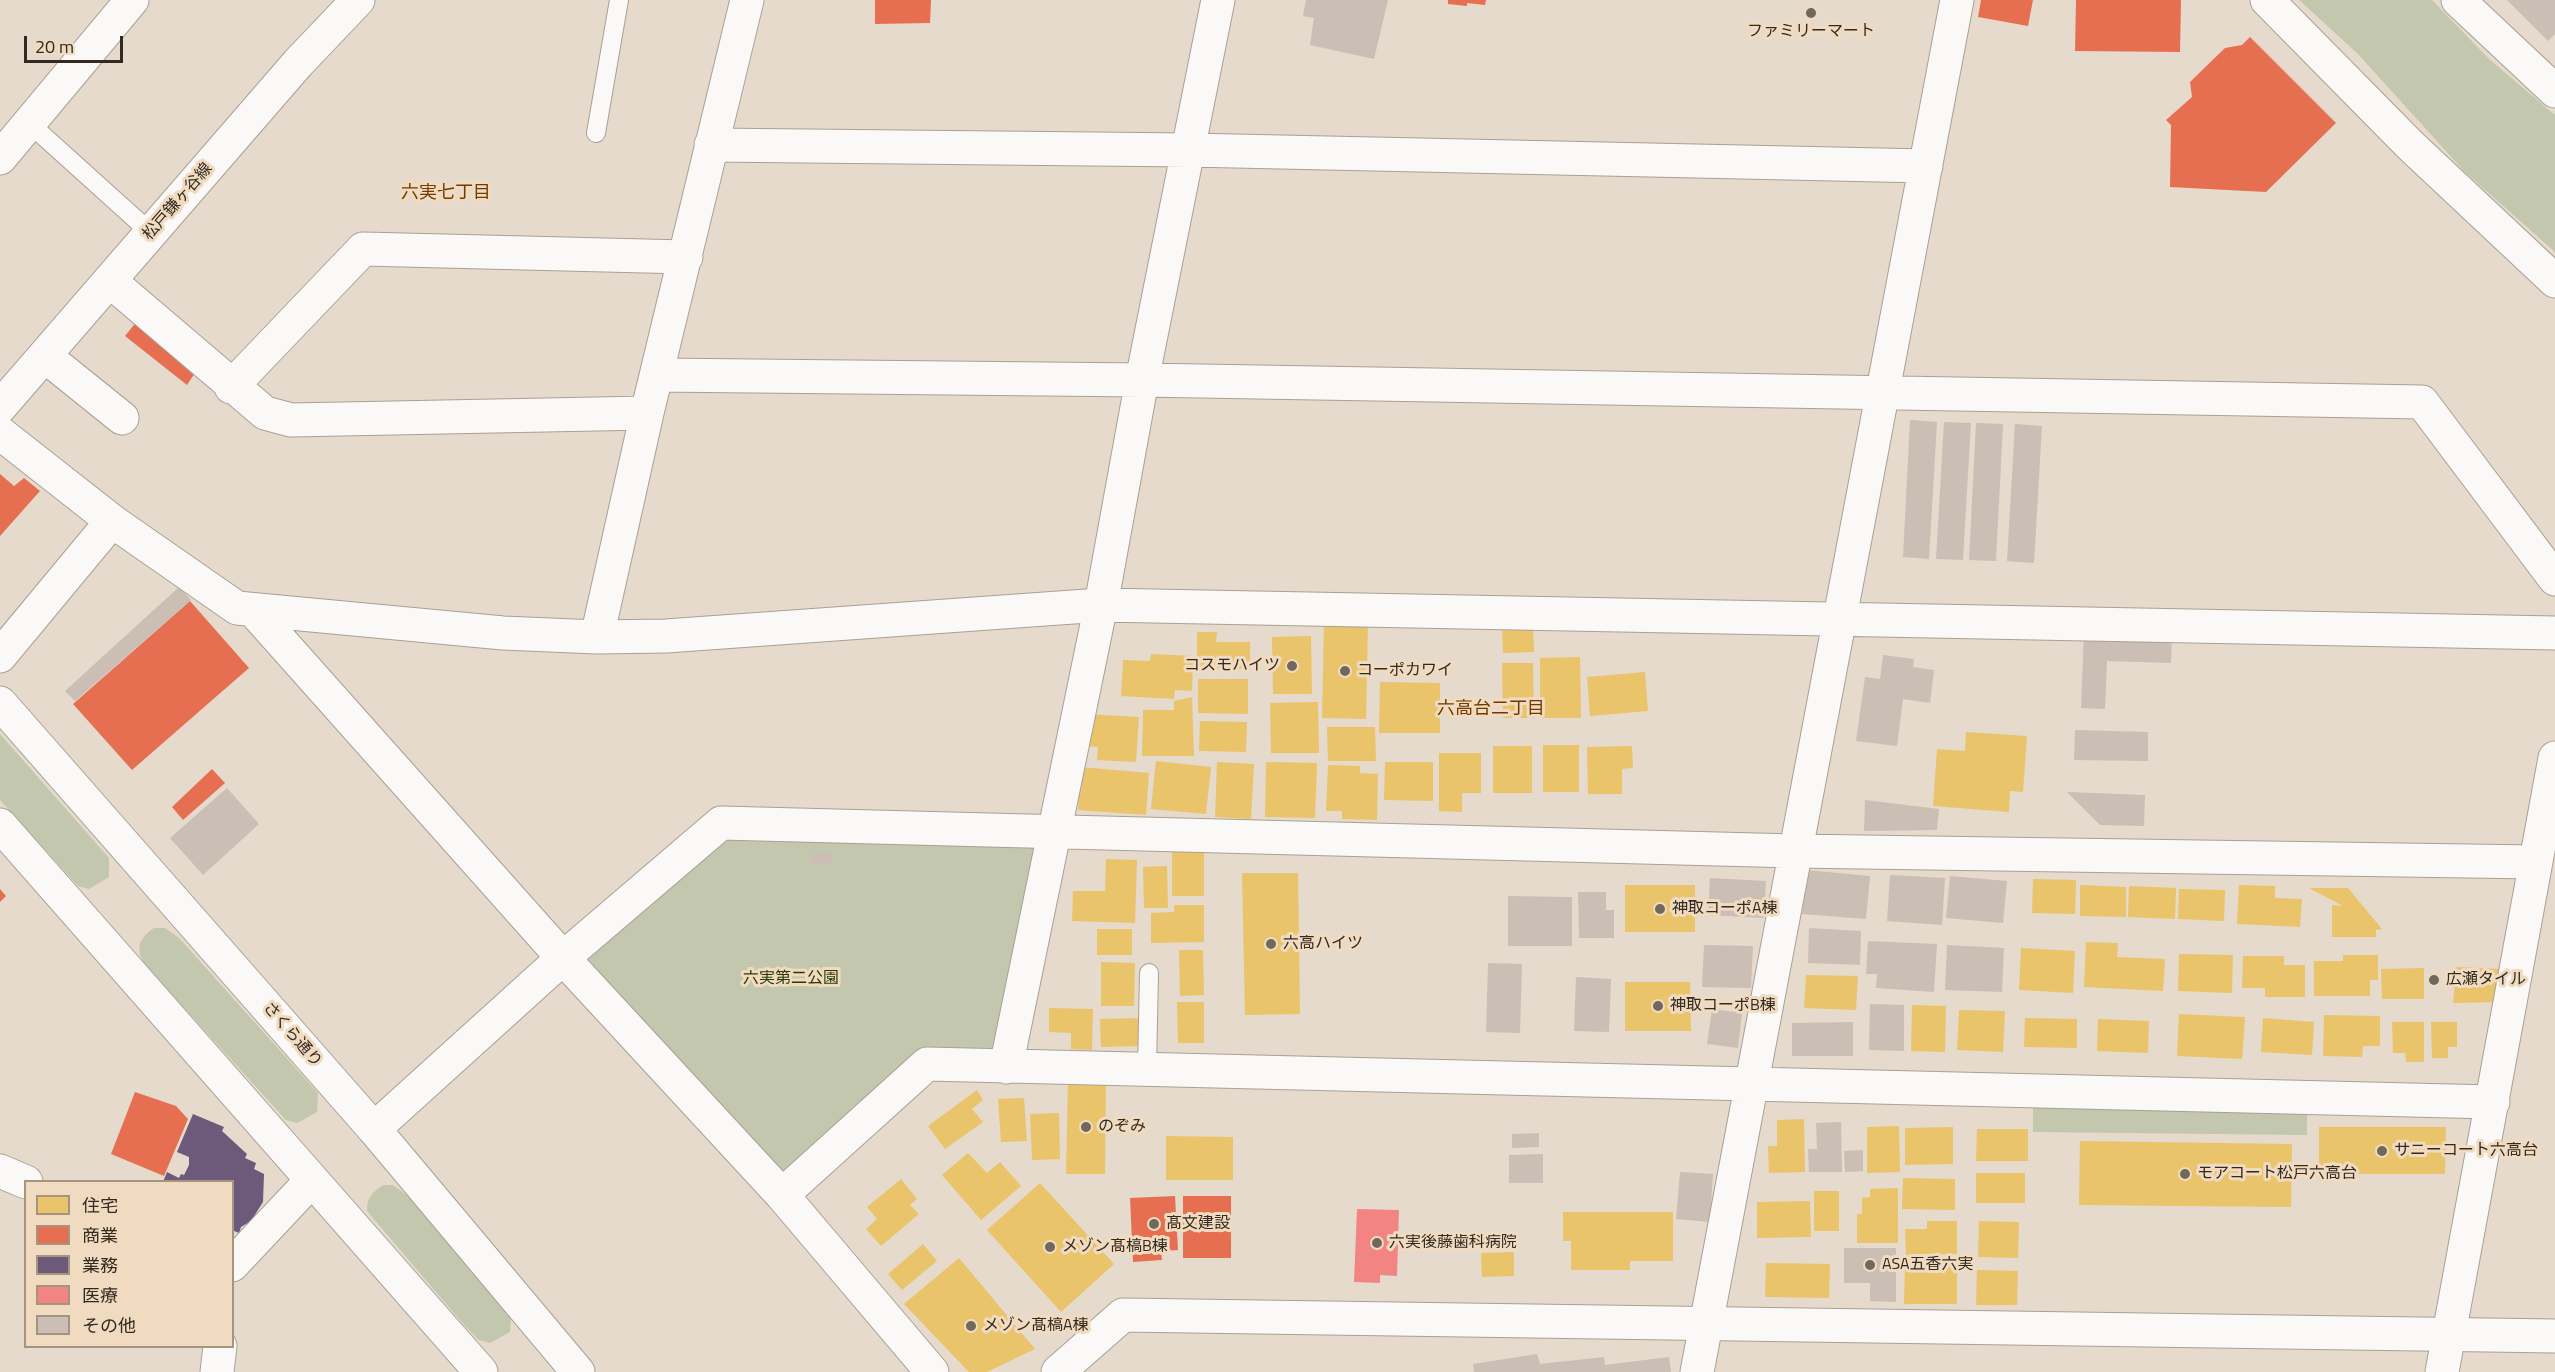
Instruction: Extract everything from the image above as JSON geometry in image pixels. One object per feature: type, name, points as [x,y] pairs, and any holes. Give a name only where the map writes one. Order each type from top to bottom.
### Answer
[{"type":"street","points":[[0,159],[132,0]]},
{"type":"street","name":"松戸鎌ヶ谷線","points":[[0,407],[298,63],[358,0]]},
{"type":"street","points":[[597,637],[646,413],[747,0]]},
{"type":"street","points":[[1006,1067],[1101,605],[1142,380],[1218,0]]},
{"type":"street","points":[[1696,1372],[1957,0]]},
{"type":"street","points":[[2267,0],[2410,145],[2555,281]]},
{"type":"street","points":[[2458,0],[2555,92]]},
{"type":"street","points":[[711,145],[1189,150],[1926,166]]},
{"type":"street","points":[[231,387],[363,249],[686,257]]},
{"type":"street","points":[[110,281],[231,387],[265,413],[291,420],[646,413]]},
{"type":"street","points":[[45,356],[122,418]]},
{"type":"street","points":[[657,375],[1142,380],[2421,402],[2555,579]]},
{"type":"street","points":[[0,433],[112,521],[237,608],[503,633],[597,637],[666,636],[1101,605],[2555,633]]},
{"type":"street","points":[[0,656],[112,521]]},
{"type":"street","points":[[253,610],[563,958],[782,1195],[932,1372]]},
{"type":"street","name":"さくら通り","points":[[0,703],[374,1129],[578,1372]]},
{"type":"street","points":[[2442,1372],[2555,758]]},
{"type":"street","points":[[374,1129],[563,958],[721,823],[1796,851],[2536,862]]},
{"type":"street","points":[[0,825],[481,1372]]},
{"type":"street","points":[[782,1195],[927,1064],[2493,1102]]},
{"type":"street","points":[[0,1172],[24,1181]]},
{"type":"street","points":[[234,1263],[311,1181]]},
{"type":"street","points":[[1058,1372],[1123,1315],[2555,1336]]},
{"type":"street","points":[[217,1372],[220,1348]]},
{"type":"lane","points":[[596,133],[619,0]]},
{"type":"lane","points":[[28,123],[151,233]]},
{"type":"lane","points":[[1147,1069],[1149,973]]},
{"type":"green space","points":[[2299,0],[2432,0],[2490,60],[2555,115],[2555,252],[2464,171],[2357,53]]},
{"type":"green space","points":[[0,734],[109,858],[109,877],[89,889],[78,886],[0,800]]},
{"type":"green space","name":"六実第二公園","points":[[721,823],[1055,832],[1006,1067],[927,1064],[782,1195],[563,958]]},
{"type":"green space","points":[[154,928],[165,928],[179,938],[318,1093],[317,1112],[297,1123],[286,1120],[146,966],[139,949],[144,936]]},
{"type":"green space","points":[[2033,1105],[2307,1110],[2307,1135],[2033,1132]]},
{"type":"green space","points":[[383,1185],[393,1185],[408,1196],[511,1312],[510,1332],[490,1343],[479,1340],[465,1326],[367,1211],[371,1196]]},
{"type":"building: 住宅","name":"コーポカワイ","points":[[1324,623],[1368,624],[1366,719],[1322,718]]},
{"type":"building: 住宅","points":[[1533,624],[1534,652],[1503,653],[1502,625]]},
{"type":"building: 住宅","points":[[1197,632],[1217,632],[1216,642],[1250,642],[1250,669],[1197,668]]},
{"type":"building: 住宅","name":"コスモハイツ","points":[[1311,636],[1312,694],[1273,694],[1272,637]]},
{"type":"building: 住宅","points":[[1151,654],[1193,656],[1192,691],[1175,690],[1174,699],[1121,696],[1123,660],[1150,661]]},
{"type":"building: 住宅","points":[[1580,657],[1581,718],[1540,718],[1540,658]]},
{"type":"building: 住宅","points":[[1502,663],[1533,663],[1534,718],[1503,718]]},
{"type":"building: 住宅","points":[[1645,672],[1648,711],[1590,716],[1587,677]]},
{"type":"building: 住宅","points":[[1198,679],[1248,679],[1248,714],[1198,713]]},
{"type":"building: 住宅","points":[[1380,682],[1440,683],[1440,733],[1379,733]]},
{"type":"building: 住宅","points":[[1192,697],[1194,756],[1142,756],[1143,710],[1174,710],[1174,701]]},
{"type":"building: 住宅","points":[[1318,702],[1319,753],[1271,753],[1270,703]]},
{"type":"building: 住宅","points":[[1086,714],[1139,717],[1136,762],[1097,760],[1098,747],[1080,746]]},
{"type":"building: 住宅","points":[[1200,721],[1247,722],[1246,752],[1199,751]]},
{"type":"building: 住宅","points":[[1327,727],[1375,727],[1376,761],[1328,761]]},
{"type":"building: 住宅","points":[[1966,732],[2027,736],[2023,792],[2010,791],[2009,812],[1933,806],[1937,749],[1965,751]]},
{"type":"building: 住宅","points":[[1543,745],[1579,745],[1579,792],[1543,792]]},
{"type":"building: 住宅","points":[[1493,746],[1532,746],[1532,793],[1493,793]]},
{"type":"building: 住宅","points":[[1632,746],[1633,768],[1622,769],[1622,794],[1588,794],[1587,747]]},
{"type":"building: 住宅","points":[[1439,753],[1481,753],[1481,793],[1462,793],[1462,812],[1439,811]]},
{"type":"building: 住宅","points":[[1156,761],[1211,767],[1206,814],[1151,809]]},
{"type":"building: 住宅","points":[[1217,762],[1254,764],[1251,819],[1215,817]]},
{"type":"building: 住宅","points":[[1266,762],[1317,763],[1315,818],[1265,817]]},
{"type":"building: 住宅","points":[[1385,762],[1433,762],[1433,801],[1384,800]]},
{"type":"building: 住宅","points":[[1328,765],[1360,766],[1360,773],[1378,774],[1377,820],[1342,819],[1342,811],[1326,811]]},
{"type":"building: 住宅","points":[[1081,767],[1149,773],[1146,815],[1078,810]]},
{"type":"building: 住宅","points":[[1172,852],[1204,852],[1204,896],[1172,896]]},
{"type":"building: 住宅","points":[[1106,859],[1137,860],[1135,923],[1072,921],[1073,891],[1105,891]]},
{"type":"building: 住宅","points":[[1167,866],[1168,908],[1144,908],[1143,867]]},
{"type":"building: 住宅","name":"六高ハイツ","points":[[1242,873],[1298,873],[1300,1014],[1245,1015]]},
{"type":"building: 住宅","points":[[2033,879],[2076,880],[2075,914],[2032,913]]},
{"type":"building: 住宅","name":"神取コーポA棟","points":[[1625,885],[1695,885],[1695,932],[1625,932]]},
{"type":"building: 住宅","points":[[2080,885],[2126,887],[2126,917],[2080,916]]},
{"type":"building: 住宅","points":[[2239,885],[2275,886],[2275,898],[2302,899],[2300,927],[2237,924]]},
{"type":"building: 住宅","points":[[2129,886],[2176,888],[2175,919],[2128,917]]},
{"type":"building: 住宅","points":[[2309,888],[2348,888],[2382,929],[2376,930],[2376,937],[2332,937],[2332,905],[2343,906]]},
{"type":"building: 住宅","points":[[2179,889],[2225,890],[2224,921],[2178,919]]},
{"type":"building: 住宅","points":[[1174,905],[1204,905],[1204,942],[1151,943],[1151,913],[1174,912]]},
{"type":"building: 住宅","points":[[1097,929],[1132,929],[1132,955],[1097,955]]},
{"type":"building: 住宅","points":[[2086,942],[2118,943],[2117,957],[2165,959],[2163,991],[2084,987]]},
{"type":"building: 住宅","points":[[2021,948],[2075,951],[2073,993],[2019,990]]},
{"type":"building: 住宅","points":[[1179,950],[1203,950],[1204,995],[1180,996]]},
{"type":"building: 住宅","points":[[2179,954],[2233,955],[2232,993],[2178,991]]},
{"type":"building: 住宅","points":[[2343,955],[2378,955],[2378,980],[2370,980],[2370,996],[2314,996],[2314,961],[2343,961]]},
{"type":"building: 住宅","points":[[2243,956],[2284,956],[2284,965],[2305,965],[2305,997],[2265,997],[2265,988],[2242,988]]},
{"type":"building: 住宅","points":[[1101,962],[1135,963],[1134,1006],[1101,1006]]},
{"type":"building: 住宅","points":[[2456,967],[2503,969],[2497,1002],[2453,1003]]},
{"type":"building: 住宅","points":[[2424,968],[2424,999],[2382,999],[2381,969]]},
{"type":"building: 住宅","points":[[1806,975],[1858,976],[1856,1010],[1804,1008]]},
{"type":"building: 住宅","name":"神取コーポB棟","points":[[1625,982],[1690,982],[1691,1031],[1625,1031]]},
{"type":"building: 住宅","points":[[1177,1002],[1204,1002],[1204,1043],[1178,1043]]},
{"type":"building: 住宅","points":[[1912,1005],[1946,1006],[1945,1052],[1911,1051]]},
{"type":"building: 住宅","points":[[1049,1008],[1093,1009],[1092,1050],[1071,1049],[1071,1033],[1049,1032]]},
{"type":"building: 住宅","points":[[1959,1010],[2005,1011],[2003,1052],[1957,1050]]},
{"type":"building: 住宅","points":[[2179,1014],[2245,1017],[2242,1059],[2177,1056]]},
{"type":"building: 住宅","points":[[2324,1015],[2380,1016],[2380,1046],[2363,1046],[2362,1057],[2323,1056]]},
{"type":"building: 住宅","points":[[1142,1018],[1143,1046],[1101,1047],[1100,1019]]},
{"type":"building: 住宅","points":[[2025,1018],[2077,1019],[2077,1048],[2024,1047]]},
{"type":"building: 住宅","points":[[2263,1018],[2314,1022],[2312,1055],[2261,1052]]},
{"type":"building: 住宅","points":[[2098,1019],[2149,1021],[2148,1053],[2097,1051]]},
{"type":"building: 住宅","points":[[2392,1022],[2424,1022],[2424,1062],[2406,1062],[2405,1053],[2393,1053]]},
{"type":"building: 住宅","points":[[2431,1022],[2457,1022],[2457,1047],[2448,1047],[2448,1058],[2432,1058]]},
{"type":"building: 住宅","name":"のぞみ","points":[[1068,1081],[1106,1081],[1105,1174],[1066,1174]]},
{"type":"building: 住宅","points":[[977,1090],[983,1100],[972,1109],[983,1122],[945,1149],[928,1126]]},
{"type":"building: 住宅","points":[[1024,1098],[1027,1141],[1001,1142],[998,1099]]},
{"type":"building: 住宅","points":[[1059,1113],[1060,1159],[1032,1160],[1030,1114]]},
{"type":"building: 住宅","points":[[1804,1119],[1805,1172],[1769,1173],[1768,1146],[1777,1146],[1777,1120]]},
{"type":"building: 住宅","points":[[1899,1126],[1900,1172],[1867,1173],[1867,1127]]},
{"type":"building: 住宅","points":[[1953,1127],[1953,1164],[1905,1165],[1905,1128]]},
{"type":"building: 住宅","name":"サニーコート六高台","points":[[2319,1127],[2446,1127],[2445,1174],[2319,1174]]},
{"type":"building: 住宅","points":[[1977,1129],[2028,1129],[2028,1161],[1976,1161]]},
{"type":"building: 住宅","points":[[1166,1136],[1233,1137],[1233,1180],[1166,1180]]},
{"type":"building: 住宅","name":"モアコート松戸六高台","points":[[2080,1141],[2292,1144],[2291,1207],[2079,1205]]},
{"type":"building: 住宅","points":[[968,1153],[987,1173],[1000,1162],[1021,1186],[981,1220],[942,1175]]},
{"type":"building: 住宅","points":[[1976,1173],[2025,1173],[2025,1203],[1976,1203]]},
{"type":"building: 住宅","points":[[1903,1178],[1955,1179],[1955,1210],[1902,1209]]},
{"type":"building: 住宅","points":[[901,1179],[917,1199],[910,1205],[919,1214],[881,1246],[866,1229],[877,1219],[867,1207]]},
{"type":"building: 住宅","name":"メゾン髙槁B棟","points":[[1040,1183],[1114,1264],[1061,1312],[987,1230]]},
{"type":"building: 住宅","points":[[1898,1188],[1898,1243],[1857,1243],[1857,1214],[1862,1214],[1862,1198],[1870,1197],[1870,1189]]},
{"type":"building: 住宅","points":[[1814,1191],[1839,1191],[1839,1231],[1814,1231]]},
{"type":"building: 住宅","points":[[1810,1201],[1811,1237],[1757,1238],[1757,1202]]},
{"type":"building: 住宅","points":[[1563,1212],[1673,1212],[1673,1261],[1630,1261],[1630,1270],[1571,1270],[1571,1241],[1563,1241]]},
{"type":"building: 住宅","points":[[1927,1221],[1957,1221],[1957,1254],[1906,1255],[1905,1229],[1927,1229]]},
{"type":"building: 住宅","points":[[1979,1221],[2019,1222],[2018,1258],[1978,1257]]},
{"type":"building: 住宅","points":[[923,1244],[937,1261],[902,1290],[888,1274]]},
{"type":"building: 住宅","points":[[1514,1252],[1514,1276],[1482,1277],[1481,1253]]},
{"type":"building: 住宅","name":"メゾン髙槁A棟","points":[[959,1258],[1035,1349],[987,1372],[969,1372],[904,1304]]},
{"type":"building: 住宅","points":[[1766,1263],[1830,1264],[1829,1298],[1765,1297]]},
{"type":"building: 住宅","points":[[1905,1263],[1957,1264],[1957,1304],[1904,1304]]},
{"type":"building: 住宅","points":[[1977,1270],[2018,1271],[2017,1305],[1976,1305]]},
{"type":"building: 商業","points":[[875,0],[931,0],[930,23],[875,24]]},
{"type":"building: 商業","points":[[1448,0],[1486,0],[1485,5],[1467,3],[1467,6],[1448,4]]},
{"type":"building: 商業","points":[[1981,0],[2033,0],[2028,26],[1978,17]]},
{"type":"building: 商業","points":[[2076,0],[2181,0],[2180,52],[2075,51]]},
{"type":"building: 商業","points":[[2250,37],[2336,123],[2266,192],[2170,187],[2171,125],[2166,120],[2192,97],[2190,82],[2225,48],[2242,45]]},
{"type":"building: 商業","points":[[137,321],[197,370],[187,385],[125,336]]},
{"type":"building: 商業","points":[[0,474],[14,486],[24,478],[40,491],[0,536]]},
{"type":"building: 商業","points":[[190,601],[249,668],[132,770],[73,704]]},
{"type":"building: 商業","points":[[212,769],[225,783],[183,820],[172,807]]},
{"type":"building: 商業","points":[[0,889],[6,896],[0,902]]},
{"type":"building: 商業","points":[[135,1092],[176,1106],[188,1119],[164,1176],[111,1154]]},
{"type":"building: 商業","name":"髙文建設","points":[[1175,1196],[1178,1250],[1161,1251],[1162,1260],[1133,1262],[1130,1198]]},
{"type":"building: 商業","points":[[1183,1196],[1231,1196],[1231,1258],[1183,1258]]},
{"type":"building: 業務","points":[[193,1114],[224,1127],[222,1131],[247,1154],[245,1158],[256,1163],[254,1169],[264,1174],[263,1202],[251,1221],[241,1227],[239,1233],[234,1231],[234,1180],[164,1180],[167,1172],[179,1178],[181,1174],[184,1175],[189,1165],[189,1157],[177,1152]]},
{"type":"building: 医療","name":"六実後藤歯科病院","points":[[1357,1209],[1399,1210],[1397,1276],[1380,1275],[1380,1283],[1354,1282]]},
{"type":"building: その他","points":[[1306,0],[1388,0],[1374,59],[1310,45],[1314,18],[1303,16]]},
{"type":"building: その他","points":[[2507,0],[2555,0],[2555,34],[2548,41]]},
{"type":"building: その他","points":[[1910,420],[1937,422],[1929,559],[1903,557]]},
{"type":"building: その他","points":[[1944,422],[1971,423],[1963,560],[1936,559]]},
{"type":"building: その他","points":[[1976,423],[2003,424],[1996,561],[1969,560]]},
{"type":"building: その他","points":[[2015,424],[2042,426],[2034,563],[2007,561]]},
{"type":"building: その他","points":[[179,587],[191,600],[75,701],[65,691]]},
{"type":"building: その他","points":[[2084,632],[2172,634],[2171,663],[2107,661],[2105,709],[2081,708]]},
{"type":"building: その他","points":[[1883,655],[1914,659],[1913,667],[1934,670],[1930,703],[1903,699],[1897,746],[1856,741],[1865,677],[1880,679]]},
{"type":"building: その他","points":[[2075,730],[2148,732],[2148,761],[2074,760]]},
{"type":"building: その他","points":[[227,788],[259,824],[203,875],[170,838]]},
{"type":"building: その他","points":[[2067,792],[2145,795],[2144,826],[2100,825]]},
{"type":"building: その他","points":[[1865,800],[1939,809],[1937,830],[1864,831]]},
{"type":"building: その他","points":[[811,854],[832,854],[832,864],[811,864]]},
{"type":"building: その他","points":[[1806,870],[1870,876],[1866,919],[1802,914]]},
{"type":"building: その他","points":[[1890,875],[1945,878],[1942,925],[1887,921]]},
{"type":"building: その他","points":[[1950,876],[2007,881],[2003,923],[1946,918]]},
{"type":"building: その他","points":[[1710,878],[1766,881],[1764,918],[1708,915]]},
{"type":"building: その他","points":[[1578,892],[1606,892],[1606,910],[1614,910],[1614,938],[1579,938]]},
{"type":"building: その他","points":[[1508,896],[1572,897],[1572,946],[1508,946]]},
{"type":"building: その他","points":[[1809,928],[1861,931],[1860,965],[1808,963]]},
{"type":"building: その他","points":[[1868,941],[1937,944],[1934,992],[1876,988],[1877,974],[1866,974]]},
{"type":"building: その他","points":[[1704,945],[1753,946],[1751,988],[1702,987]]},
{"type":"building: その他","points":[[1947,945],[2004,948],[2002,992],[1945,990]]},
{"type":"building: その他","points":[[1488,963],[1522,964],[1520,1033],[1486,1032]]},
{"type":"building: その他","points":[[1576,977],[1611,979],[1609,1032],[1574,1031]]},
{"type":"building: その他","points":[[1870,1004],[1904,1005],[1904,1051],[1869,1050]]},
{"type":"building: その他","points":[[1712,1009],[1742,1013],[1738,1048],[1707,1044]]},
{"type":"building: その他","points":[[1853,1022],[1853,1056],[1792,1056],[1792,1023]]},
{"type":"building: その他","points":[[1841,1122],[1842,1172],[1809,1172],[1808,1149],[1817,1149],[1816,1123]]},
{"type":"building: その他","points":[[1539,1133],[1539,1147],[1512,1148],[1512,1134]]},
{"type":"building: その他","points":[[1863,1150],[1863,1171],[1845,1172],[1844,1151]]},
{"type":"building: その他","points":[[1543,1154],[1543,1183],[1509,1183],[1509,1155]]},
{"type":"building: その他","points":[[1680,1172],[1713,1174],[1710,1222],[1676,1219]]},
{"type":"building: その他","name":"ASA五香六実","points":[[1844,1248],[1896,1248],[1896,1302],[1870,1301],[1870,1283],[1844,1283]]},
{"type":"building: その他","points":[[1537,1354],[1540,1364],[1604,1357],[1605,1365],[1669,1357],[1671,1372],[1474,1372],[1473,1364]]},
{"type":"place","name":"ファミリーマート","points":[[1811,13]]},
{"type":"place","name":"コスモハイツ","points":[[1292,666]]},
{"type":"place","name":"コーポカワイ","points":[[1345,671]]},
{"type":"place","name":"神取コーポA棟","points":[[1660,909]]},
{"type":"place","name":"六高ハイツ","points":[[1271,944]]},
{"type":"place","name":"広瀬タイル","points":[[2434,980]]},
{"type":"place","name":"神取コーポB棟","points":[[1658,1006]]},
{"type":"place","name":"のぞみ","points":[[1086,1127]]},
{"type":"place","name":"サニーコート六高台","points":[[2382,1151]]},
{"type":"place","name":"モアコート松戸六高台","points":[[2185,1174]]},
{"type":"place","name":"髙文建設","points":[[1154,1224]]},
{"type":"place","name":"六実後藤歯科病院","points":[[1377,1243]]},
{"type":"place","name":"メゾン髙槁B棟","points":[[1050,1247]]},
{"type":"place","name":"ASA五香六実","points":[[1870,1265]]},
{"type":"place","name":"メゾン髙槁A棟","points":[[971,1326]]},
{"type":"district","name":"六実七丁目","points":[[446,194]]},
{"type":"district","name":"六高台二丁目","points":[[1491,710]]}]
